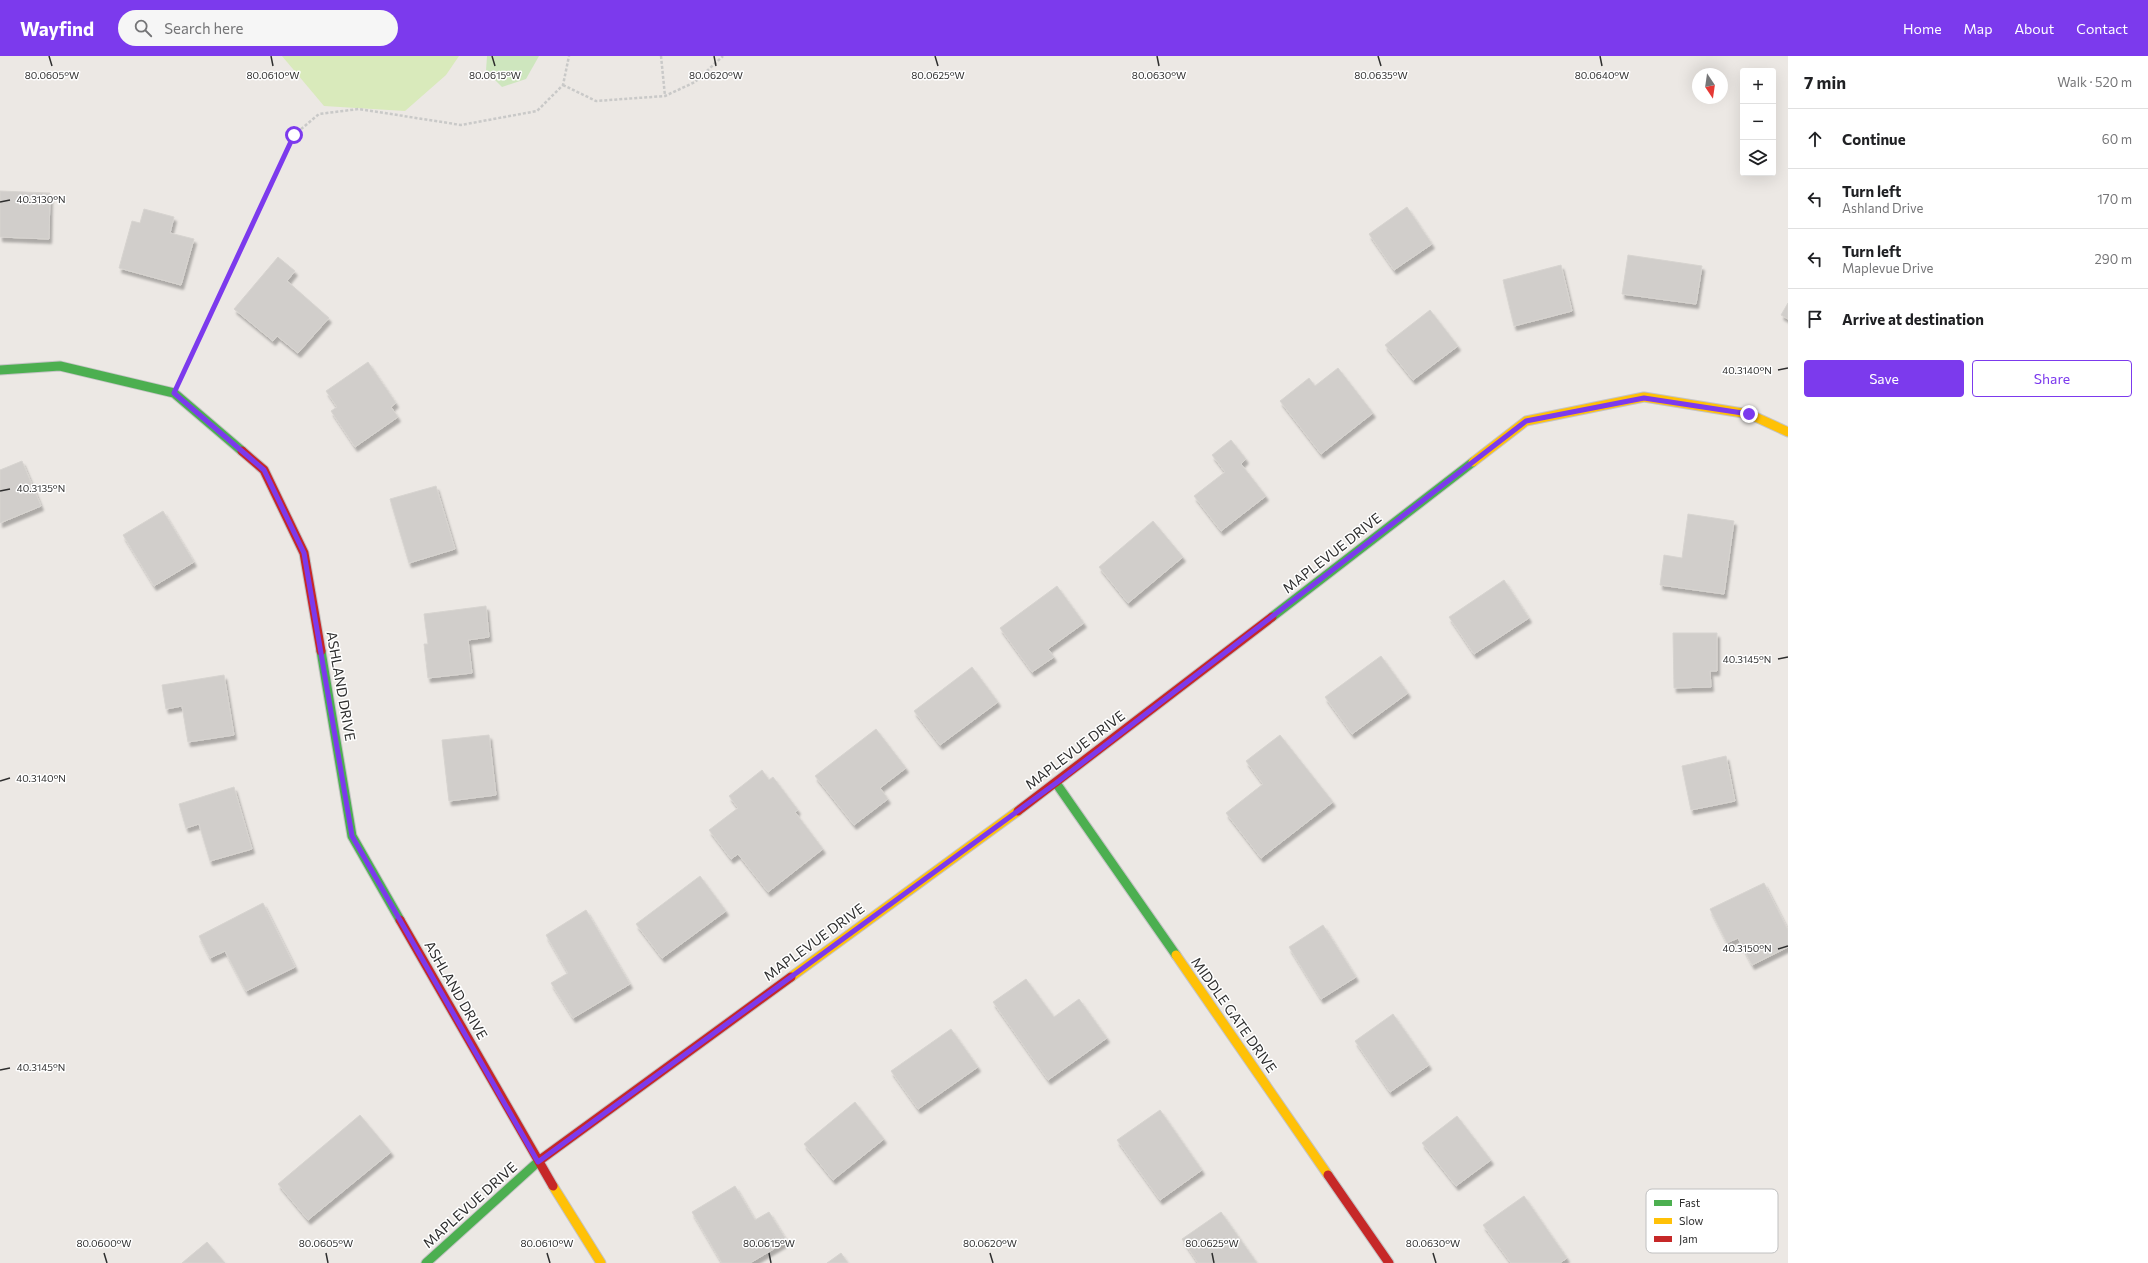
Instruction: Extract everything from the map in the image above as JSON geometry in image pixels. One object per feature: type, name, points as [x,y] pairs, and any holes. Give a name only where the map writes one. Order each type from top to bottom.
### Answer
[{"type":"street","name":"ASHLAND DRIVE","points":[[0,370],[60,366],[174,393],[264,470],[304,553],[352,836],[538,1162],[600,1263]]},
{"type":"street","name":"MAPLEVUE DRIVE","points":[[426,1263],[538,1162],[1056,783],[1526,421],[1644,398],[1749,414],[1788,432]]},
{"type":"street","name":"MIDDLE GATE DRIVE","points":[[1056,783],[1389,1263]]},
{"type":"path","points":[[174,393],[294,135],[319,114],[359,109],[461,125],[537,111],[562,85],[569,56]]},
{"type":"path","points":[[661,56],[666,96]]},
{"type":"path","points":[[562,85],[596,101],[666,96],[695,82],[722,56]]},
{"type":"green space","points":[[282,56],[459,56],[446,75],[405,111],[324,106]]},
{"type":"green space","points":[[487,56],[539,56],[526,79],[502,87],[486,71]]},
{"type":"building","points":[[0,191],[50,193],[49,239],[0,237]]},
{"type":"building","points":[[1407,207],[1432,244],[1394,270],[1369,234]]},
{"type":"building","points":[[144,209],[174,217],[170,233],[194,239],[181,285],[119,268],[132,221],[140,223]]},
{"type":"building","points":[[1628,255],[1702,266],[1696,304],[1622,294]]},
{"type":"building","points":[[278,257],[295,271],[287,281],[329,318],[298,353],[277,336],[273,341],[234,309]]},
{"type":"building","points":[[1561,265],[1572,311],[1514,326],[1503,280]]},
{"type":"building","points":[[1788,303],[1788,319],[1781,315]]},
{"type":"building","points":[[1430,310],[1458,346],[1413,380],[1385,345]]},
{"type":"building","points":[[368,362],[396,403],[391,407],[398,417],[355,447],[331,411],[337,407],[326,391]]},
{"type":"building","points":[[1338,368],[1373,413],[1321,454],[1280,401],[1309,378],[1315,386]]},
{"type":"building","points":[[1231,440],[1246,459],[1241,464],[1266,496],[1221,531],[1194,496],[1225,472],[1212,455]]},
{"type":"building","points":[[22,461],[41,506],[0,523],[0,470]]},
{"type":"building","points":[[436,486],[455,549],[409,563],[390,499]]},
{"type":"building","points":[[163,511],[194,562],[154,586],[123,535]]},
{"type":"building","points":[[1688,514],[1734,521],[1724,594],[1660,585],[1664,555],[1682,558]]},
{"type":"building","points":[[1153,521],[1183,557],[1128,603],[1099,567]]},
{"type":"building","points":[[1504,580],[1529,618],[1474,654],[1449,617]]},
{"type":"building","points":[[1057,586],[1084,623],[1048,649],[1054,657],[1032,672],[1000,628]]},
{"type":"building","points":[[486,606],[489,637],[468,640],[472,673],[428,678],[424,644],[428,644],[424,614]]},
{"type":"building","points":[[1673,633],[1717,633],[1717,671],[1710,671],[1711,687],[1674,688]]},
{"type":"building","points":[[1381,656],[1408,693],[1352,734],[1325,697]]},
{"type":"building","points":[[972,667],[998,702],[940,745],[914,711]]},
{"type":"building","points":[[224,675],[234,735],[188,742],[182,706],[166,709],[162,685]]},
{"type":"building","points":[[876,729],[906,768],[880,788],[888,799],[854,825],[815,776]]},
{"type":"building","points":[[489,735],[496,795],[449,801],[442,740]]},
{"type":"building","points":[[1280,735],[1333,802],[1261,858],[1226,813],[1263,784],[1246,761]]},
{"type":"building","points":[[1726,756],[1735,801],[1691,810],[1682,766]]},
{"type":"building","points":[[762,770],[769,780],[773,777],[798,810],[795,812],[823,849],[768,892],[738,854],[731,859],[709,830],[738,808],[729,796]]},
{"type":"building","points":[[234,787],[252,849],[210,861],[199,824],[186,828],[179,804]]},
{"type":"building","points":[[700,876],[726,911],[662,958],[636,924]]},
{"type":"building","points":[[1764,883],[1788,930],[1788,947],[1752,965],[1738,938],[1727,943],[1710,909]]},
{"type":"building","points":[[263,903],[295,967],[246,991],[225,951],[210,958],[199,936]]},
{"type":"building","points":[[586,910],[630,984],[573,1018],[551,983],[568,973],[546,935]]},
{"type":"building","points":[[1323,925],[1356,977],[1321,999],[1289,947]]},
{"type":"building","points":[[1026,979],[1054,1017],[1079,999],[1107,1038],[1048,1080],[993,1002]]},
{"type":"building","points":[[1393,1014],[1429,1065],[1390,1092],[1355,1041]]},
{"type":"building","points":[[951,1029],[978,1067],[918,1109],[891,1071]]},
{"type":"building","points":[[855,1102],[884,1139],[833,1180],[804,1144]]},
{"type":"building","points":[[1160,1110],[1202,1170],[1160,1200],[1117,1140]]},
{"type":"building","points":[[360,1115],[391,1152],[308,1220],[278,1184]]},
{"type":"building","points":[[1457,1116],[1491,1160],[1456,1186],[1422,1143]]},
{"type":"building","points":[[735,1186],[755,1220],[769,1212],[787,1241],[750,1263],[722,1263],[692,1212]]},
{"type":"building","points":[[1524,1196],[1567,1258],[1560,1263],[1511,1263],[1483,1225]]},
{"type":"building","points":[[1221,1212],[1257,1263],[1198,1263],[1182,1239]]},
{"type":"building","points":[[207,1242],[225,1263],[182,1263]]},
{"type":"building","points":[[841,1253],[848,1263],[827,1263]]},
{"type":"traffic: fast","points":[[0,370],[60,366],[174,393],[242,451]]},
{"type":"traffic: fast","points":[[1272,617],[1473,462]]},
{"type":"traffic: fast","points":[[321,651],[352,836],[400,920]]},
{"type":"traffic: fast","points":[[1056,783],[1176,955]]},
{"type":"traffic: fast","points":[[426,1263],[540,1160]]},
{"type":"traffic: slow","points":[[1473,462],[1526,421],[1644,397],[1749,414],[1788,432]]},
{"type":"traffic: slow","points":[[791,977],[1018,811]]},
{"type":"traffic: slow","points":[[1176,955],[1328,1175]]},
{"type":"traffic: slow","points":[[553,1186],[601,1263]]},
{"type":"traffic: jam","points":[[242,451],[264,470],[304,553],[321,651]]},
{"type":"traffic: jam","points":[[1018,811],[1272,617]]},
{"type":"traffic: jam","points":[[400,920],[553,1186]]},
{"type":"traffic: jam","points":[[540,1160],[791,977]]},
{"type":"traffic: jam","points":[[1328,1175],[1389,1263]]},
{"type":"route","points":[[294,135],[174,393],[264,470],[304,553],[352,836],[538,1162],[1056,783],[1526,421],[1644,398],[1749,414]]}]
